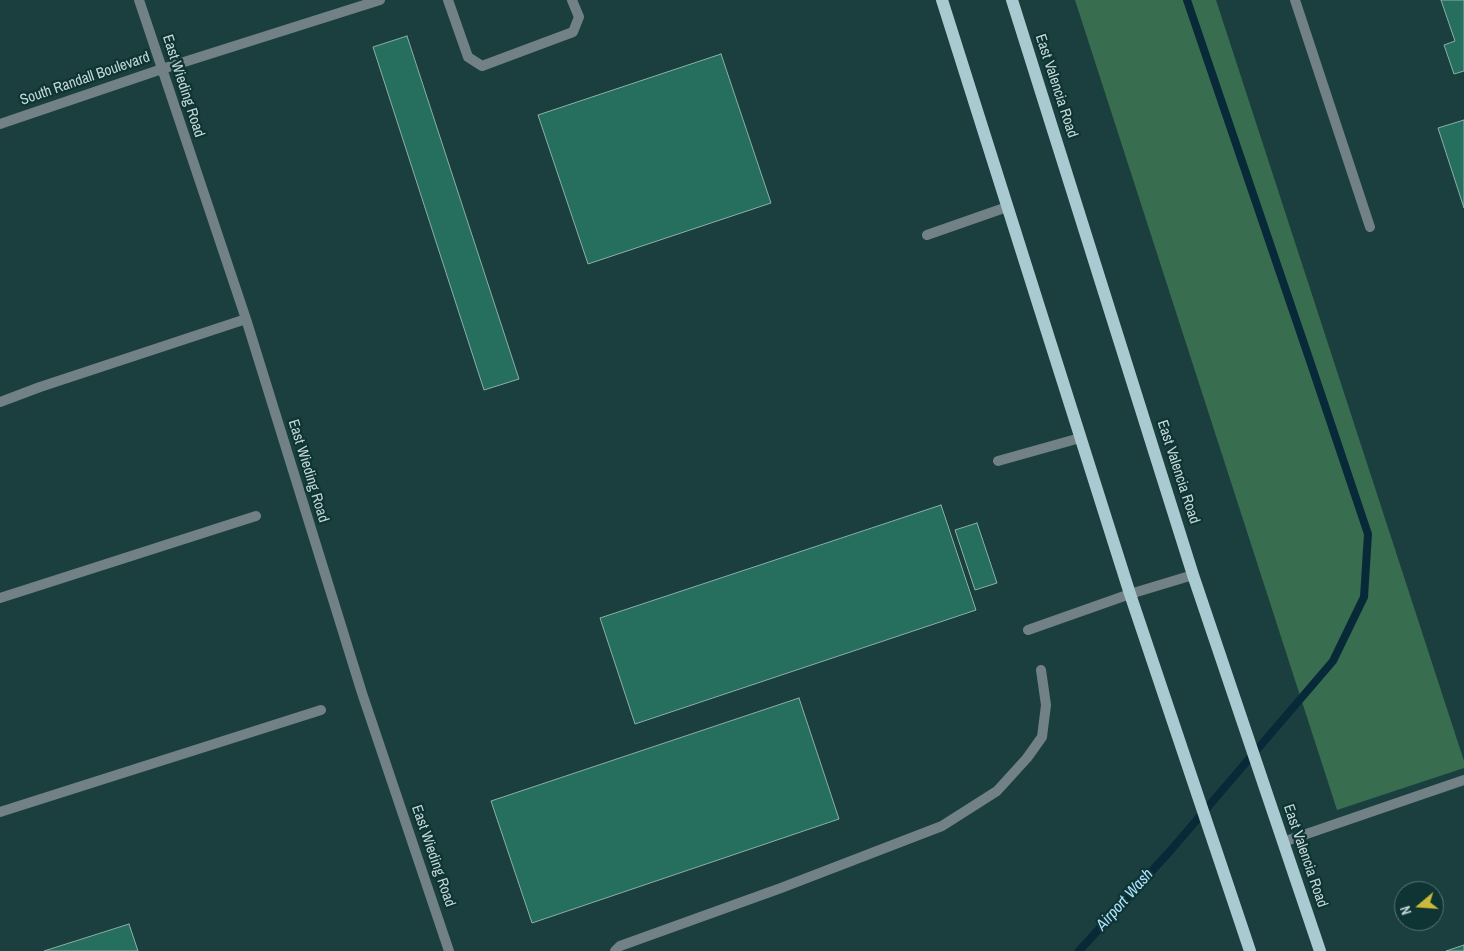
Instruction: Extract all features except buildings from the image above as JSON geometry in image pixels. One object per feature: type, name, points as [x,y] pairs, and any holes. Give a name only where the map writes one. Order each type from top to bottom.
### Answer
[{"type":"main road","points":[[942,0],[1130,594],[1250,951]]},
{"type":"main road","name":"East Valencia Road","points":[[1012,0],[1193,575],[1320,951]]},
{"type":"street","name":"East Wieding Road","points":[[140,0],[246,320],[362,693],[449,951]]},
{"type":"street","name":"South Randall Boulevard","points":[[0,124],[162,69],[380,0]]},
{"type":"street","points":[[448,0],[468,57],[482,66],[573,32],[579,17],[572,0]]},
{"type":"street","points":[[1295,0],[1370,227]]},
{"type":"street","points":[[927,234],[1007,207]]},
{"type":"street","points":[[0,402],[40,387],[246,320]]},
{"type":"street","points":[[998,461],[1080,438]]},
{"type":"street","points":[[0,598],[256,516]]},
{"type":"street","points":[[1028,630],[1130,594],[1193,575]]},
{"type":"street","points":[[616,951],[620,946],[781,888],[942,826],[989,796],[1027,758],[1042,737],[1046,705],[1041,670]]},
{"type":"street","points":[[0,812],[321,710]]},
{"type":"street","points":[[1283,842],[1464,780]]},
{"type":"green space","points":[[1075,0],[1216,0],[1464,761],[1464,768],[1337,810]]},
{"type":"waterway","name":"Airport Wash","points":[[1079,951],[1171,850],[1333,661],[1364,597],[1368,534],[1187,0]]}]
